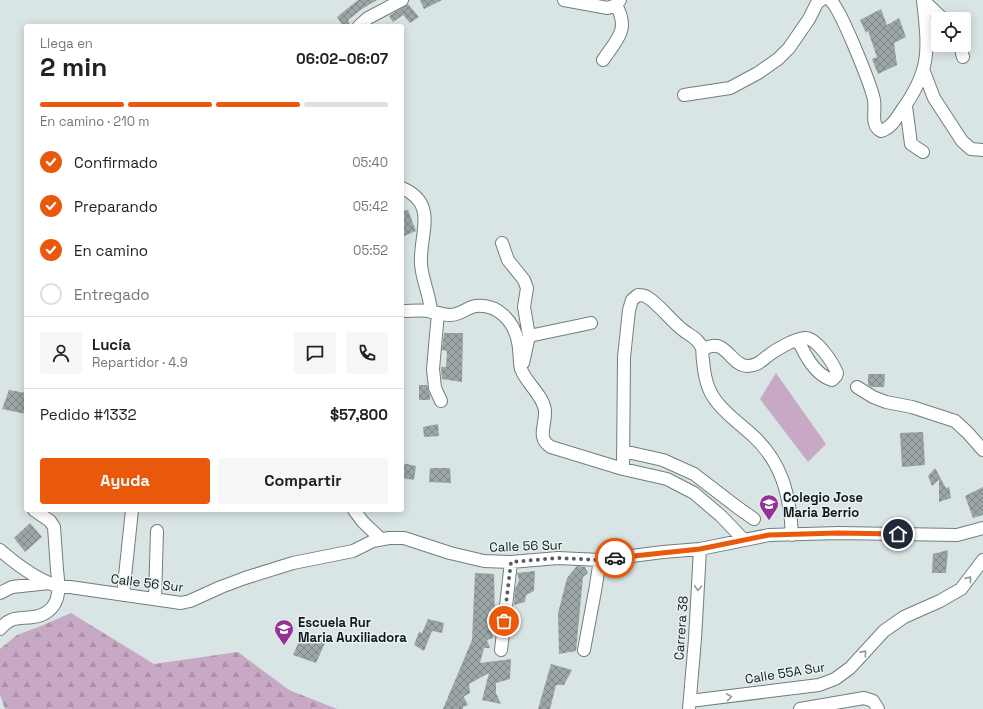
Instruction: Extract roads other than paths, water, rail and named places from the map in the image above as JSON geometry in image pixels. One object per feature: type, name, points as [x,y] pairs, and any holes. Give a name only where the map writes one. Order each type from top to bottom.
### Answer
[{"type":"street","points":[[361,24],[368,18],[402,0]]},
{"type":"street","points":[[564,0],[608,8],[618,3],[622,15],[623,25],[621,34],[603,60]]},
{"type":"street","points":[[684,95],[730,88],[778,59],[789,48],[809,18],[816,3],[821,0]]},
{"type":"street","points":[[830,0],[837,9],[872,91],[874,102],[874,124],[877,129],[881,131],[888,128],[906,106],[924,72],[927,49],[923,0]]},
{"type":"street","points":[[923,0],[936,12]]},
{"type":"street","points":[[962,52],[963,58]]},
{"type":"street","points":[[924,72],[934,98],[954,130],[971,149],[983,150]]},
{"type":"street","points":[[906,106],[911,144],[923,152]]},
{"type":"street","points":[[404,189],[412,192],[421,204],[426,219],[421,262],[423,277],[435,312],[433,369],[435,388],[441,401]]},
{"type":"street","points":[[502,243],[508,260],[524,280],[527,288],[524,307],[530,336],[522,370]]},
{"type":"street","points":[[623,469],[624,357],[629,310],[632,300],[638,295],[646,296],[682,329],[694,337],[700,344],[707,385],[714,398],[731,417],[763,445],[775,462],[782,476],[790,504],[792,535]]},
{"type":"street","points":[[404,311],[419,310],[450,315],[460,314],[474,306],[488,306],[503,314],[507,317],[514,329],[518,342],[519,358],[522,370],[534,391],[543,402],[545,411],[542,437],[545,443],[551,447],[623,469],[667,480],[694,493],[721,516],[744,540]]},
{"type":"street","points":[[530,336],[591,323]]},
{"type":"street","points":[[702,349],[712,346],[720,347],[738,363],[746,366],[756,365],[769,355],[798,340]]},
{"type":"street","points":[[857,387],[886,402],[912,407],[955,421],[983,450]]},
{"type":"street","points":[[623,451],[663,460],[694,474],[754,519]]},
{"type":"street","points":[[0,629],[8,620],[18,617],[32,618],[44,615],[52,608],[57,598],[54,585],[54,527],[50,521],[37,512]]},
{"type":"street","points":[[123,595],[132,512]]},
{"type":"street","points":[[356,512],[382,539]]},
{"type":"street","name":"Calle 56 Sur","points":[[0,593],[12,587],[54,585],[70,586],[181,603],[190,601],[221,586],[245,578],[293,563],[353,551],[373,541],[382,539],[404,538],[450,553],[484,561],[511,562],[558,558],[600,560],[700,549],[769,535],[838,533],[957,535],[983,528]]},
{"type":"street","points":[[155,599],[157,531]]},
{"type":"street","name":"Carrera 38","points":[[690,705],[700,549]]},
{"type":"street","points":[[0,550],[18,565],[54,585]]},
{"type":"street","points":[[584,650],[600,560]]},
{"type":"street","name":"Calle 55A Sur","points":[[690,705],[819,685],[835,679],[850,668],[884,631],[904,617],[940,601],[960,589],[983,560]]},
{"type":"street","points":[[501,650],[511,562]]},
{"type":"street","points":[[800,709],[864,698],[873,701],[878,709]]},
{"type":"place","name":"Colegio Jose Maria Berrio","points":[[769,521]]},
{"type":"place","name":"Escuela Rur Maria Auxiliadora","points":[[284,646]]}]
